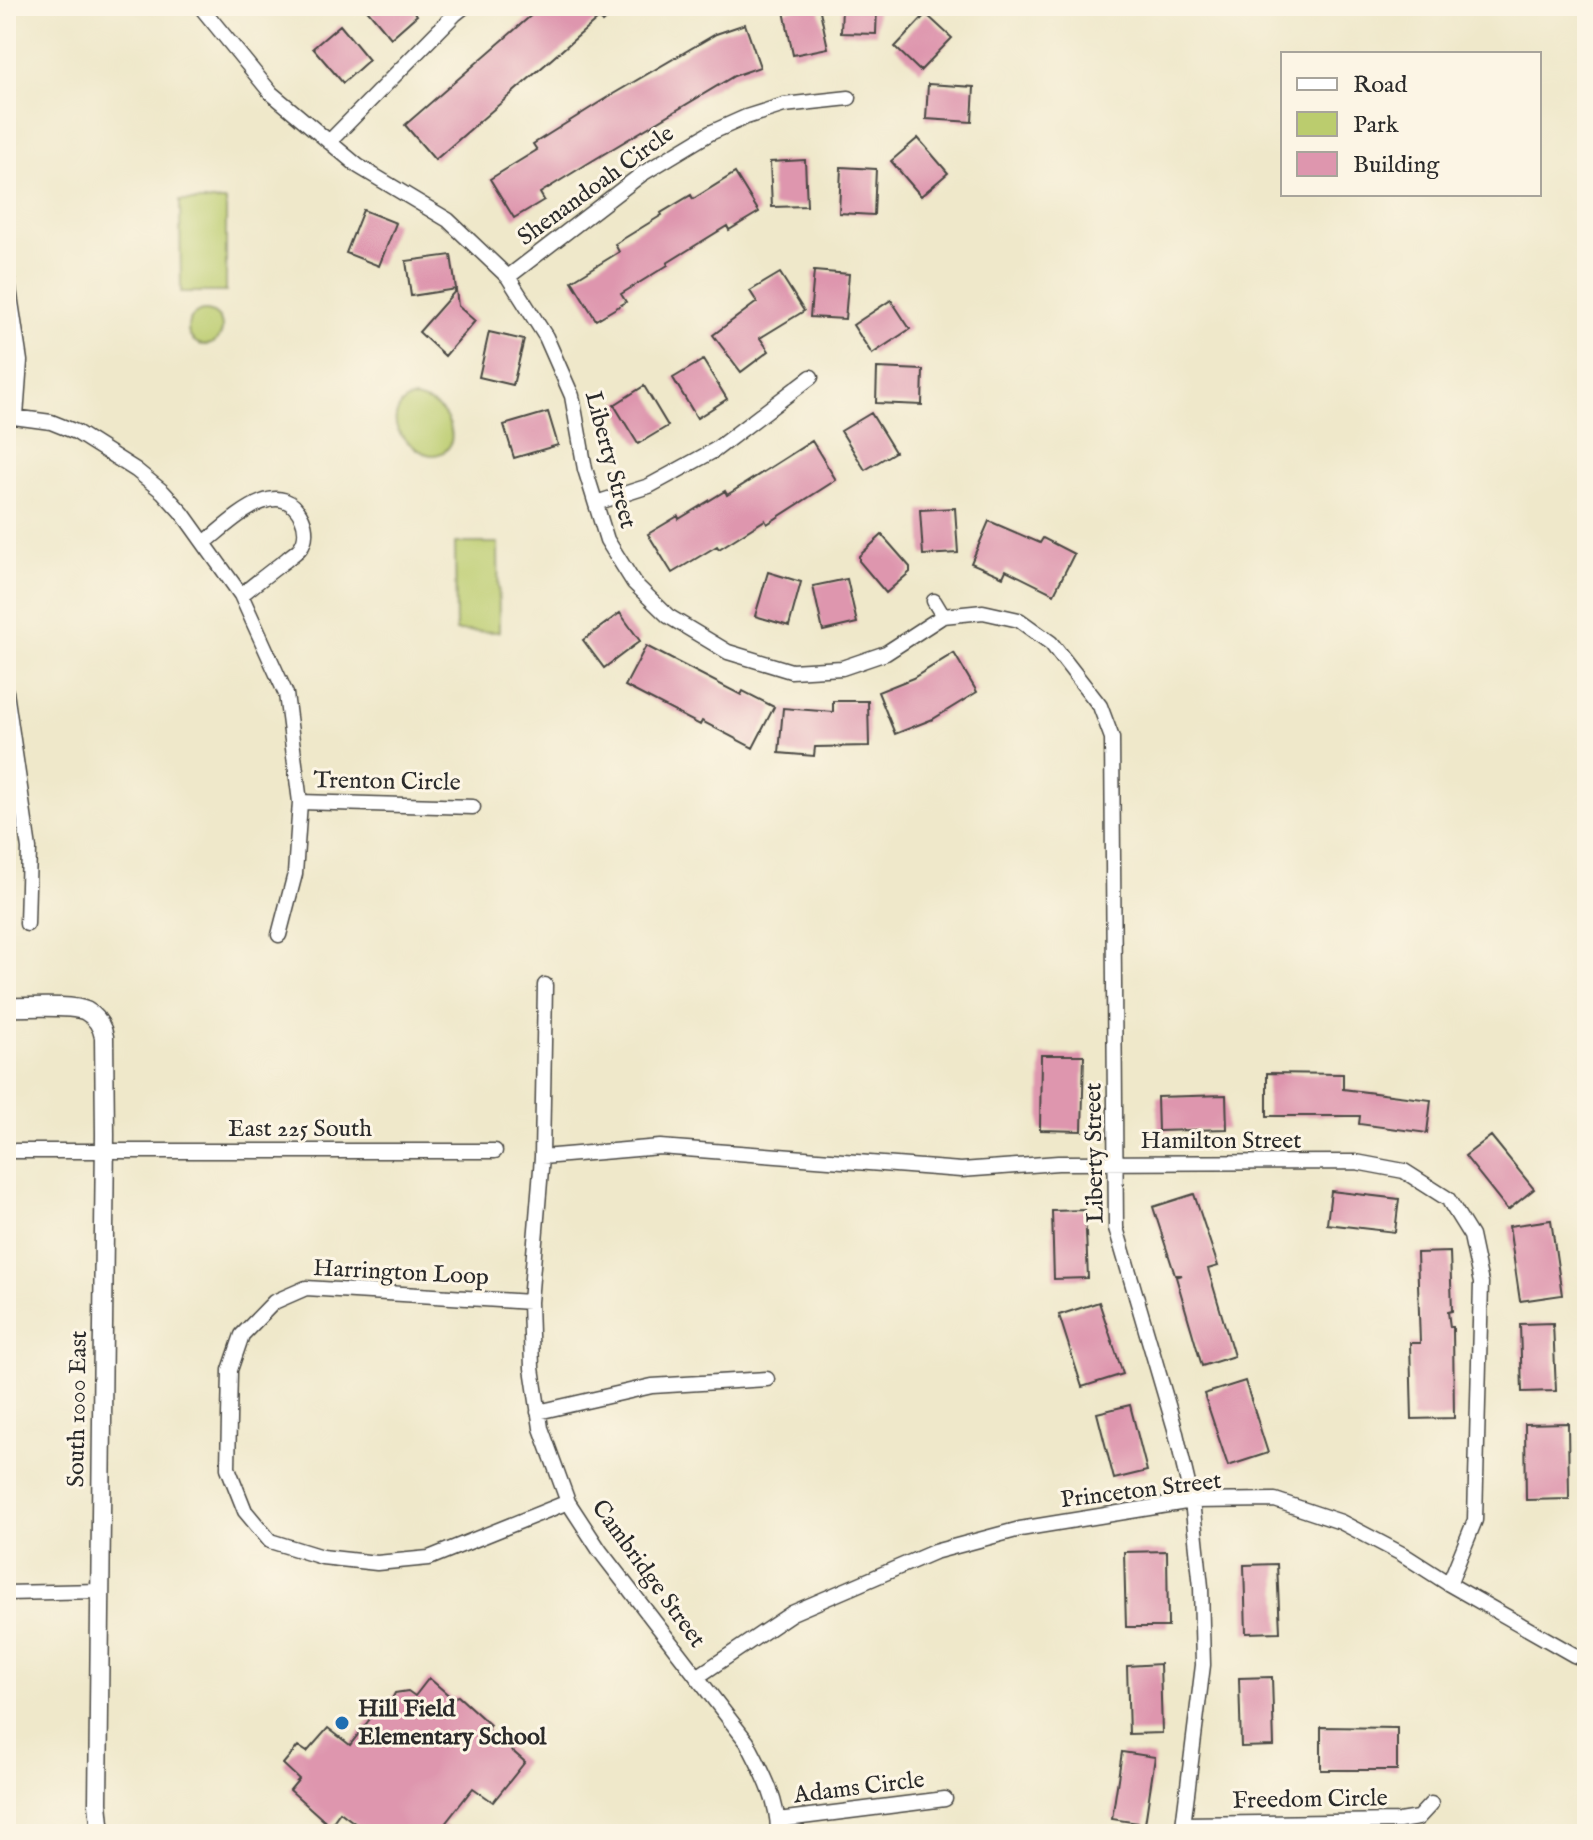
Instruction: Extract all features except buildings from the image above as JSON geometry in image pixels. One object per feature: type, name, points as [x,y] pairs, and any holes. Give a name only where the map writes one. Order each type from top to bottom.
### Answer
[{"type":"street","name":"Liberty Street","points":[[200,6],[271,93],[358,166],[448,220],[508,277],[546,337],[572,396],[585,469],[607,540],[634,583],[668,616],[728,652],[791,671],[842,668],[886,653],[943,616],[983,612],[1019,620],[1051,643],[1100,706],[1112,738],[1116,1228],[1175,1429],[1192,1501],[1201,1587],[1203,1665],[1183,1829]]},
{"type":"street","points":[[329,142],[465,6]]},
{"type":"street","name":"Shenandoah Circle","points":[[508,277],[642,174],[710,133],[784,105],[849,98]]},
{"type":"street","points":[[6,269],[20,361],[11,416],[51,422],[76,432],[136,470],[163,492],[183,514],[241,595],[286,694],[300,802],[295,874],[279,935]]},
{"type":"street","points":[[596,503],[649,486],[715,450],[811,377]]},
{"type":"street","points":[[204,543],[253,505],[265,500],[282,499],[294,505],[304,522],[306,534],[300,549],[241,595]]},
{"type":"street","points":[[934,601],[943,616]]},
{"type":"street","points":[[6,692],[29,849],[27,924]]},
{"type":"street","name":"Trenton Circle","points":[[300,802],[473,807]]},
{"type":"street","name":"Cambridge Street","points":[[545,985],[542,1157],[530,1302],[532,1368],[541,1428],[568,1502],[600,1551],[747,1742],[765,1776],[778,1827]]},
{"type":"street","name":"South 1000 East","points":[[6,1007],[85,1011],[102,1026],[104,1037],[98,1803],[101,1834]]},
{"type":"street","name":"Hamilton Street","points":[[542,1157],[660,1147],[961,1170],[1058,1163],[1356,1162],[1404,1171],[1448,1199],[1471,1236],[1481,1283],[1475,1520],[1449,1584]]},
{"type":"street","name":"East 225 South","points":[[6,1151],[495,1151]]},
{"type":"street","name":"Harrington Loop","points":[[530,1302],[306,1288],[274,1302],[242,1335],[230,1370],[228,1468],[245,1511],[270,1541],[335,1559],[377,1563],[429,1558],[568,1502]]},
{"type":"street","points":[[538,1412],[652,1386],[767,1379]]},
{"type":"street","name":"Princeton Street","points":[[697,1677],[792,1613],[934,1552],[1020,1529],[1192,1501],[1275,1500],[1341,1522],[1587,1660]]},
{"type":"street","points":[[6,1593],[101,1591]]},
{"type":"street","name":"Adams Circle","points":[[778,1827],[945,1799]]},
{"type":"street","name":"Freedom Circle","points":[[1183,1829],[1399,1821],[1418,1818],[1431,1804]]},
{"type":"green space","points":[[180,201],[226,201],[226,292],[181,292]]},
{"type":"green space","points":[[205,311],[217,316],[222,328],[217,340],[205,345],[193,340],[188,328],[193,316]]},
{"type":"green space","points":[[415,398],[436,406],[448,421],[451,443],[442,453],[433,455],[419,450],[398,430],[396,419],[399,409],[405,401]]},
{"type":"green space","points":[[455,543],[498,543],[499,632],[456,631]]},
{"type":"place","name":"Hill Field Elementary School","points":[[342,1723]]}]
